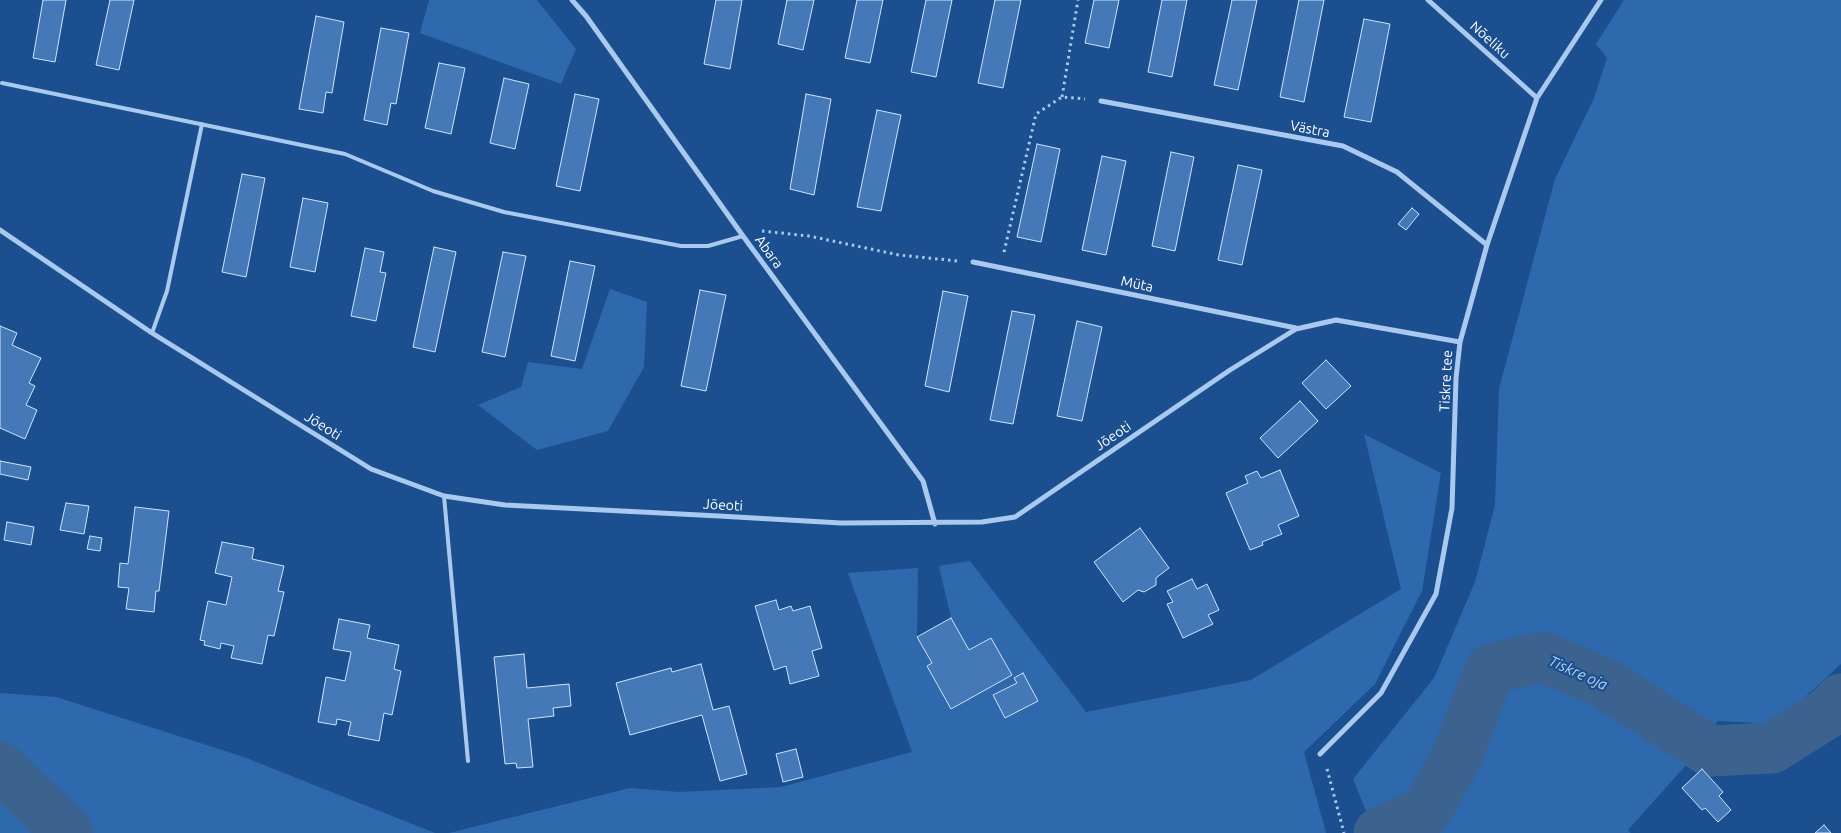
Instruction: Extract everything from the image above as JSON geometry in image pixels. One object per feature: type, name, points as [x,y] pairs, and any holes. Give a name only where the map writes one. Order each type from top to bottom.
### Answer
[{"type":"street","name":"Abara","points":[[572,0],[592,24],[743,236],[923,481],[935,524]]},
{"type":"street","name":"Nõeliku","points":[[1428,0],[1537,98]]},
{"type":"street","name":"Tiskre tee","points":[[1320,754],[1381,693],[1436,594],[1452,508],[1456,378],[1460,342],[1487,245],[1537,98],[1601,0]]},
{"type":"street","name":"Västra","points":[[1101,101],[1343,146],[1397,172],[1487,245]]},
{"type":"street","name":"Jõeoti","points":[[0,230],[152,333],[370,469],[444,496],[505,505],[841,523],[935,524],[982,522],[1015,517],[1230,370],[1296,329],[1336,320],[1460,342]]},
{"type":"street","name":"Müta","points":[[973,262],[1296,329]]},
{"type":"lane","points":[[2,83],[345,154],[433,191],[504,212],[682,246],[708,246],[743,236]]},
{"type":"lane","points":[[152,333],[167,291],[202,124]]},
{"type":"lane","points":[[444,496],[468,761]]},
{"type":"path","points":[[1062,97],[1078,0]]},
{"type":"path","points":[[1000,268],[1036,114],[1062,97],[1101,101]]},
{"type":"path","points":[[762,231],[809,236],[900,254],[973,262]]},
{"type":"path","points":[[1320,754],[1326,765],[1344,833]]},
{"type":"shaded area","points":[[429,0],[537,0],[576,49],[561,84],[420,33]]},
{"type":"shaded area","points":[[1624,0],[1841,0],[1841,664],[1776,724],[1718,721],[1695,755],[1628,830],[1631,833],[1375,833],[1353,779],[1434,678],[1475,582],[1495,505],[1499,389],[1555,179],[1594,98],[1607,58],[1596,44]]},
{"type":"shaded area","points":[[610,289],[647,302],[644,367],[608,431],[537,450],[478,405],[521,387],[528,362],[582,369]]},
{"type":"shaded area","points":[[1364,434],[1441,473],[1422,591],[1375,684],[1304,752],[1326,833],[449,833],[630,788],[679,792],[781,787],[912,752],[848,573],[918,568],[917,637],[932,663],[927,666],[951,709],[1012,675],[991,638],[969,650],[951,618],[939,566],[970,561],[1086,712],[1251,680],[1401,589]],"holes":[[[1023,673],[1005,718],[993,695],[1017,683],[1014,678]]]},
{"type":"shaded area","points":[[0,693],[56,697],[241,756],[435,833],[0,833]]},
{"type":"building","points":[[43,0],[66,0],[55,62],[33,58]]},
{"type":"building","points":[[110,0],[134,0],[119,70],[96,65]]},
{"type":"building","points":[[716,0],[742,0],[730,69],[704,64]]},
{"type":"building","points":[[787,0],[814,0],[803,50],[778,44]]},
{"type":"building","points":[[857,0],[883,0],[870,63],[845,58]]},
{"type":"building","points":[[926,0],[952,0],[936,77],[911,72]]},
{"type":"building","points":[[995,0],[1021,0],[1003,88],[978,83]]},
{"type":"building","points":[[1094,0],[1119,0],[1109,48],[1085,43]]},
{"type":"building","points":[[1162,0],[1187,0],[1172,77],[1148,72]]},
{"type":"building","points":[[1232,0],[1257,0],[1238,90],[1214,85]]},
{"type":"building","points":[[1299,0],[1324,0],[1304,102],[1280,97]]},
{"type":"building","points":[[316,16],[344,22],[332,93],[326,92],[323,113],[299,109]]},
{"type":"building","points":[[1364,19],[1390,24],[1371,122],[1344,117]]},
{"type":"building","points":[[381,28],[409,33],[396,104],[391,103],[387,125],[364,120]]},
{"type":"building","points":[[439,63],[465,68],[451,134],[425,128]]},
{"type":"building","points":[[504,78],[529,84],[515,149],[490,143]]},
{"type":"building","points":[[575,94],[599,99],[580,191],[556,186]]},
{"type":"building","points":[[806,94],[831,99],[814,195],[790,189]]},
{"type":"building","points":[[877,110],[901,115],[881,211],[857,207]]},
{"type":"building","points":[[1037,144],[1060,149],[1041,242],[1017,237]]},
{"type":"building","points":[[1171,152],[1194,157],[1175,251],[1152,246]]},
{"type":"building","points":[[1102,156],[1126,161],[1106,255],[1082,250]]},
{"type":"building","points":[[1238,165],[1262,170],[1242,265],[1218,260]]},
{"type":"building","points":[[242,174],[265,178],[246,277],[222,272]]},
{"type":"building","points":[[303,198],[328,203],[315,272],[290,267]]},
{"type":"building","points":[[1412,208],[1419,214],[1406,230],[1398,224]]},
{"type":"building","points":[[434,247],[456,252],[435,352],[413,347]]},
{"type":"building","points":[[365,248],[384,252],[380,272],[386,273],[376,321],[351,316]]},
{"type":"building","points":[[503,252],[526,256],[505,357],[482,352]]},
{"type":"building","points":[[570,261],[595,266],[575,361],[551,356]]},
{"type":"building","points":[[700,290],[726,295],[706,391],[681,386]]},
{"type":"building","points":[[943,291],[968,296],[949,392],[925,386]]},
{"type":"building","points":[[1012,311],[1035,315],[1013,424],[990,420]]},
{"type":"building","points":[[1077,321],[1102,327],[1082,421],[1057,416]]},
{"type":"building","points":[[0,326],[17,333],[12,345],[41,358],[29,383],[35,386],[26,405],[37,410],[25,439],[0,428]]},
{"type":"building","points":[[1326,360],[1351,386],[1326,409],[1302,383]]},
{"type":"building","points":[[1300,401],[1318,421],[1278,458],[1260,438]]},
{"type":"building","points":[[0,461],[31,467],[28,480],[0,474]]},
{"type":"building","points":[[1280,470],[1299,516],[1278,525],[1282,534],[1262,542],[1263,545],[1250,550],[1226,493],[1248,483],[1245,476],[1257,471],[1261,478]]},
{"type":"building","points":[[66,503],[89,506],[84,534],[60,530]]},
{"type":"building","points":[[135,507],[169,511],[159,591],[156,591],[154,612],[126,609],[129,588],[118,587],[120,563],[128,564]]},
{"type":"building","points":[[7,522],[34,527],[31,545],[4,540]]},
{"type":"building","points":[[1140,528],[1169,568],[1156,578],[1156,585],[1144,592],[1138,590],[1123,602],[1094,562]]},
{"type":"building","points":[[90,536],[102,538],[100,551],[87,549]]},
{"type":"building","points":[[222,542],[254,548],[252,559],[284,566],[278,591],[284,592],[274,636],[268,635],[262,664],[231,658],[234,646],[221,643],[220,649],[204,645],[205,641],[200,640],[208,601],[226,605],[232,577],[215,573]]},
{"type":"building","points":[[1192,579],[1197,589],[1207,584],[1219,610],[1208,615],[1213,624],[1183,638],[1167,604],[1173,602],[1167,591]]},
{"type":"building","points":[[776,600],[779,610],[791,606],[793,611],[810,606],[822,648],[812,651],[819,676],[790,684],[786,666],[774,670],[755,606]]},
{"type":"building","points":[[951,618],[969,650],[991,638],[1012,675],[951,709],[927,666],[932,663],[917,637]]},
{"type":"building","points":[[339,619],[370,625],[367,638],[399,645],[394,669],[401,671],[392,715],[384,713],[379,741],[348,735],[351,722],[337,719],[336,725],[318,722],[326,677],[345,681],[351,652],[333,649]]},
{"type":"building","points":[[524,654],[527,688],[569,684],[571,706],[553,708],[554,716],[528,719],[533,767],[517,768],[516,763],[505,764],[494,657]]},
{"type":"building","points":[[701,664],[713,710],[729,706],[747,774],[720,781],[702,715],[630,735],[616,683],[671,668],[672,672]]},
{"type":"building","points":[[1023,673],[1038,701],[1005,718],[993,695],[1017,683],[1014,678]]},
{"type":"building","points":[[796,749],[803,777],[783,782],[776,754]]},
{"type":"building","points":[[1702,769],[1723,792],[1719,796],[1731,810],[1718,822],[1705,808],[1702,810],[1682,788]]},
{"type":"building","points":[[1824,825],[1831,833],[1815,833]]},
{"type":"waterway","name":"Tiskre oja","points":[[1379,833],[1426,811],[1456,758],[1490,669],[1542,657],[1603,682],[1710,751],[1772,748],[1826,714],[1841,699]]},
{"type":"waterway","name":"Tiskre oja","points":[[0,767],[68,833]]}]
